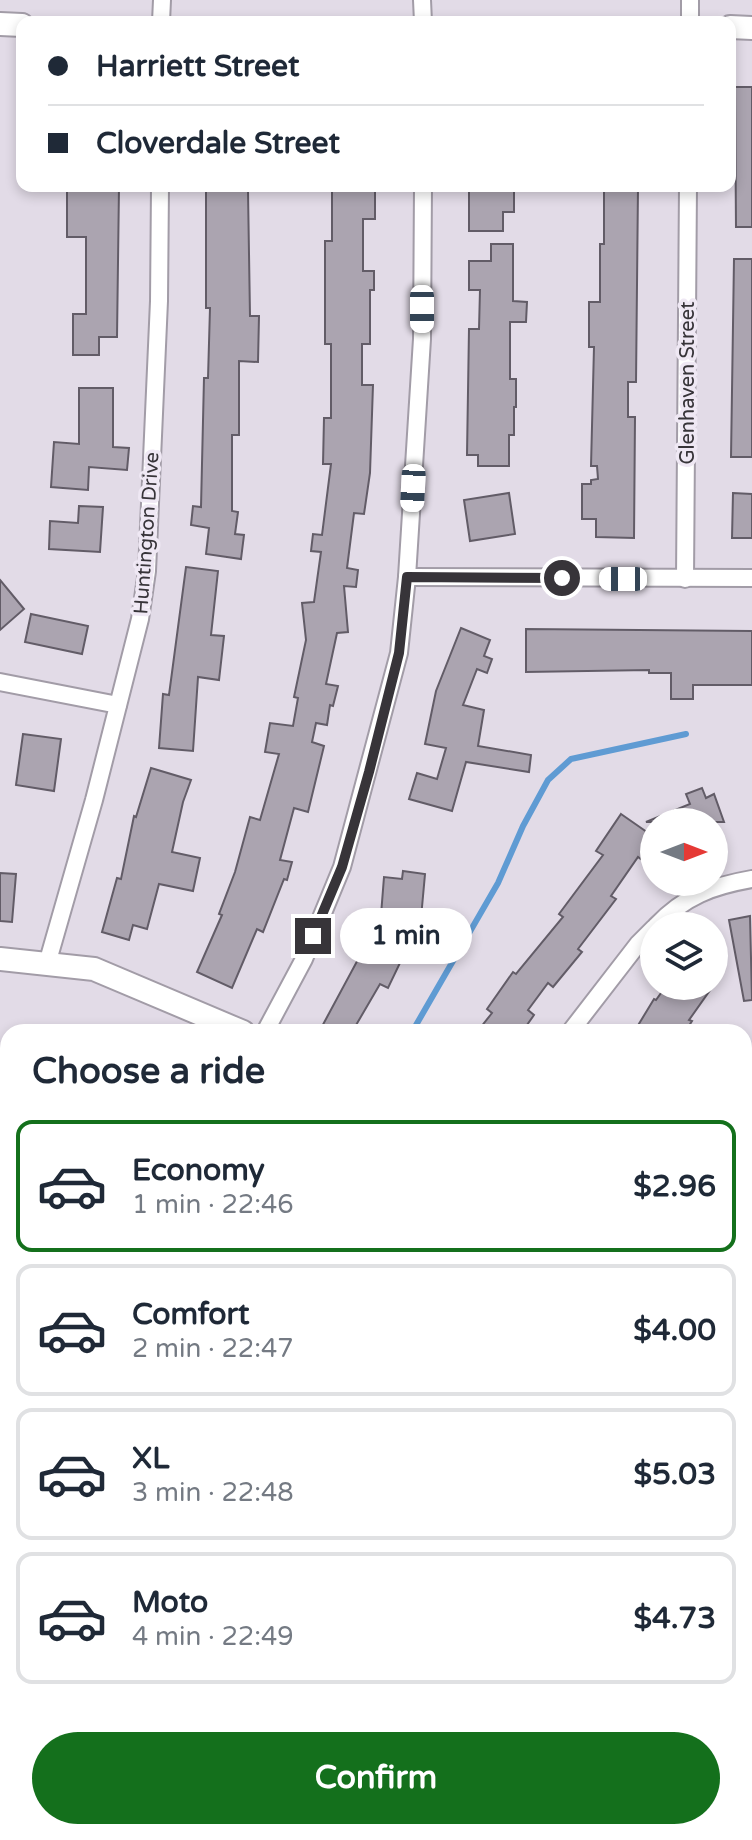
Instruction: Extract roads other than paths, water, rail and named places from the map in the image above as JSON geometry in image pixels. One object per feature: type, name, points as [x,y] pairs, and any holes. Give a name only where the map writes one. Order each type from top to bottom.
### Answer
[{"type":"street","name":"Huntington Drive","points":[[47,964],[94,800],[140,619],[147,571],[159,301],[160,192]]},
{"type":"street","points":[[269,1024],[304,959],[342,867],[399,653],[407,577],[422,339],[423,192]]},
{"type":"street","name":"Glenhaven Street","points":[[685,579],[688,192]]},
{"type":"street","points":[[407,577],[752,578]]},
{"type":"street","points":[[0,682],[118,705]]},
{"type":"street","points":[[669,912],[697,893],[719,884],[752,879]]},
{"type":"street","points":[[576,1024],[640,946]]},
{"type":"street","points":[[0,959],[94,969],[224,1024]]},
{"type":"waterway","points":[[417,1024],[498,883],[523,826],[548,780],[571,759],[686,734]]}]
